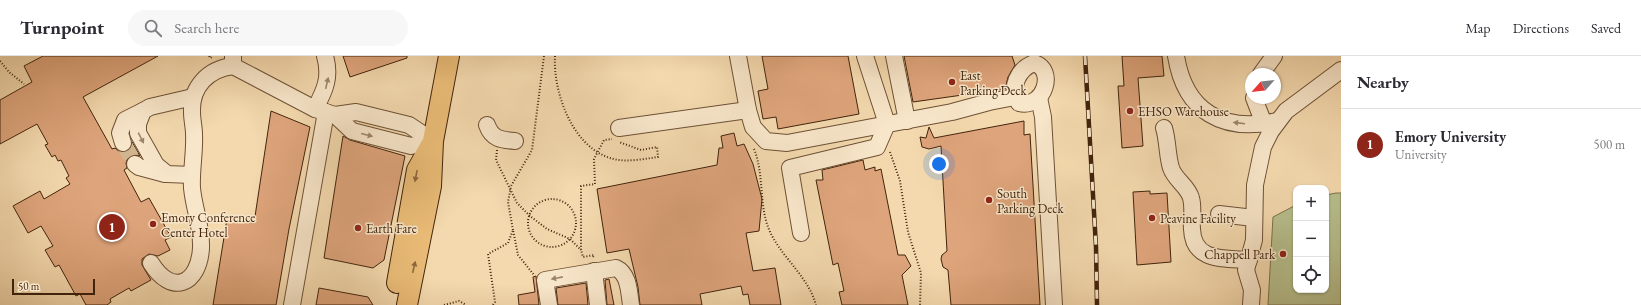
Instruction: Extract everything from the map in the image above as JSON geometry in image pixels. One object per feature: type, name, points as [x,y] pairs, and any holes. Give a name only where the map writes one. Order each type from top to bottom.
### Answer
[{"type":"main road","points":[[406,305],[431,186],[433,141],[448,56]]},
{"type":"main road","points":[[393,305],[417,170],[433,141]]},
{"type":"street","points":[[292,305],[325,112],[325,90],[328,77],[325,56]]},
{"type":"street","points":[[738,56],[748,110],[753,127],[766,141],[787,143],[952,112],[986,97],[1015,97]]},
{"type":"street","points":[[801,234],[790,168],[878,147],[887,124],[865,56]]},
{"type":"street","points":[[894,56],[907,121]]},
{"type":"street","points":[[1176,56],[1180,79],[1196,104],[1216,118],[1228,121],[1270,123],[1301,98],[1341,70]]},
{"type":"street","points":[[1265,68],[1274,56]]},
{"type":"street","points":[[1037,60],[1043,69],[1046,82],[1044,89],[1039,98],[1026,105],[1019,103],[1015,97],[1014,90],[1015,70],[1024,68],[1037,60]]},
{"type":"street","points":[[151,262],[163,278],[171,283],[182,282],[192,277],[195,271],[201,249],[201,230],[192,188],[194,151],[192,113],[193,97],[200,83],[210,74],[233,61],[325,112],[352,131],[411,146],[433,141]]},
{"type":"street","points":[[123,143],[120,133],[125,120],[150,107],[193,97]]},
{"type":"street","points":[[1039,98],[1043,117],[1054,305]]},
{"type":"street","points":[[1251,305],[1252,290],[1246,270],[1254,240],[1254,218],[1250,184],[1254,155],[1271,131],[1270,123],[1258,104]]},
{"type":"street","points":[[143,110],[138,124],[138,132],[156,165],[167,174]]},
{"type":"street","points":[[616,135],[748,110]]},
{"type":"street","points":[[487,125],[492,136],[498,139],[515,141]]},
{"type":"street","points":[[1164,128],[1171,167],[1189,190],[1192,200],[1192,231],[1199,250],[1208,256],[1249,260]]},
{"type":"street","points":[[135,164],[139,167],[167,174],[192,174]]},
{"type":"street","points":[[1220,214],[1254,218]]},
{"type":"street","points":[[588,266],[598,305]]},
{"type":"street","points":[[550,305],[545,280],[588,266],[616,268],[622,270],[631,305]]},
{"type":"path","points":[[209,56],[210,58],[213,56]]},
{"type":"path","points":[[555,56],[554,66],[564,110],[578,134],[597,152],[611,158],[635,160],[658,157],[657,147],[642,150],[616,135],[604,140],[597,152],[594,159],[595,184],[581,186],[581,250],[583,256],[594,255],[588,266]]},
{"type":"path","points":[[0,61],[9,72],[24,84]]},
{"type":"path","points":[[498,139],[496,160],[517,203],[530,216],[547,229],[570,239],[581,250]]},
{"type":"path","points":[[888,146],[900,181],[908,232],[921,273],[920,305]]},
{"type":"path","points":[[753,147],[756,153],[768,227],[812,292],[816,305]]},
{"type":"path","points":[[547,200],[559,201],[566,204],[575,217],[576,226],[570,239],[561,245],[553,247],[541,244],[534,239],[529,230],[530,216],[533,209],[539,203],[547,200]]},
{"type":"path","points":[[492,305],[495,302],[494,288],[488,254],[508,243],[513,230],[518,255],[534,277]]},
{"type":"path","points":[[444,305],[459,302],[466,305]]},
{"type":"green space","name":"Chappell Park","points":[[1341,193],[1341,305],[1268,305],[1273,217],[1293,207],[1293,293],[1329,293],[1329,194]]},
{"type":"building","name":"Emory Conference Center Hotel","points":[[43,56],[158,56],[83,97],[112,149],[115,148],[120,152],[126,152],[130,149],[132,142],[140,156],[132,155],[128,158],[126,163],[127,168],[124,170],[141,202],[149,198],[171,237],[165,240],[170,250],[158,256],[149,254],[142,259],[142,265],[151,280],[131,291],[129,288],[110,299],[111,302],[107,305],[86,305],[80,294],[76,296],[59,265],[55,267],[45,250],[53,246],[41,226],[28,233],[13,206],[40,191],[44,199],[70,184],[66,178],[69,176],[61,160],[58,161],[55,155],[52,157],[45,145],[48,144],[37,124],[0,144],[0,100],[32,82],[24,66]]},
{"type":"building","points":[[343,56],[407,56],[407,58],[350,77]]},
{"type":"building","points":[[762,56],[848,56],[859,114],[778,129],[776,117],[763,119],[758,91],[768,89]]},
{"type":"building","name":"East Parking Deck","points":[[904,56],[1012,56],[1015,65],[1008,77],[1005,89],[913,102]]},
{"type":"building","points":[[1122,56],[1162,56],[1164,76],[1138,78],[1143,146],[1122,148],[1118,86],[1124,86]]},
{"type":"building","points":[[271,111],[310,127],[289,229],[276,305],[213,305],[227,219],[254,223]]},
{"type":"building","name":"South Parking Deck","points":[[1024,121],[1024,135],[1030,134],[1040,305],[951,305],[948,270],[943,267],[941,259],[942,255],[947,251],[941,146],[929,149],[922,147],[920,137],[926,138],[929,127],[934,138]]},
{"type":"building","points":[[734,133],[737,146],[744,144],[753,164],[762,199],[759,231],[746,233],[753,271],[775,268],[781,305],[750,305],[748,294],[743,295],[741,286],[700,294],[702,305],[640,305],[638,287],[629,249],[607,253],[597,189],[717,165],[719,148],[723,148],[721,136]]},
{"type":"building","points":[[343,136],[350,140],[405,156],[384,260],[373,268],[324,258]]},
{"type":"building","points":[[863,160],[865,170],[875,167],[875,171],[881,169],[898,255],[905,255],[911,266],[902,275],[908,305],[842,305],[839,292],[844,291],[838,263],[833,265],[816,180],[823,180],[822,170]]},
{"type":"building","name":"Peavine Facility","points":[[1150,191],[1150,194],[1167,193],[1171,262],[1137,265],[1133,192]]},
{"type":"building","points":[[536,276],[539,305],[519,305],[518,295],[535,292],[533,277]]},
{"type":"building","points":[[609,279],[614,305],[607,305],[605,280]]},
{"type":"building","points":[[586,283],[588,305],[558,305],[556,288]]},
{"type":"building","points":[[319,288],[368,297],[373,305],[316,305]]},
{"type":"tunnel","points":[[123,143],[135,164]]},
{"type":"railway","points":[[1085,56],[1096,247],[1097,305]]},
{"type":"place","name":"East Parking Deck","points":[[952,82]]},
{"type":"place","name":"EHSO Warehouse","points":[[1130,111]]},
{"type":"place","name":"South Parking Deck","points":[[989,200]]},
{"type":"place","name":"Peavine Facility","points":[[1152,218]]},
{"type":"place","name":"Emory Conference Center Hotel","points":[[153,224]]},
{"type":"place","name":"Emory University","points":[[112,227]]},
{"type":"place","name":"Earth Fare","points":[[358,228]]},
{"type":"place","name":"Chappell Park","points":[[1283,254]]}]
